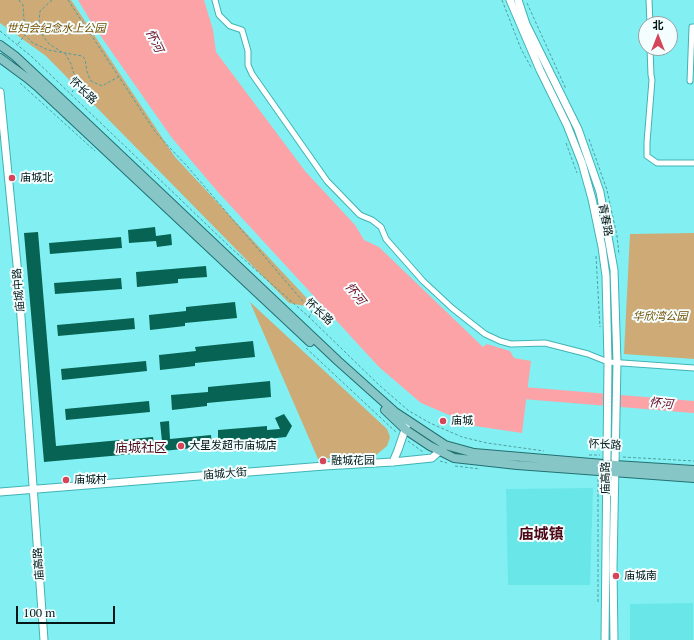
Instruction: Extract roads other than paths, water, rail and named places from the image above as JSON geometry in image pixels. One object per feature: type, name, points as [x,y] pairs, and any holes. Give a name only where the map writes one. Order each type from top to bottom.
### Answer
[{"type":"main road","name":"青春路","points":[[510,0],[537,63],[567,125],[582,163],[592,199],[602,247],[606,276],[609,468]]},
{"type":"main road","name":"青春路","points":[[518,0],[526,24],[578,129],[600,192],[614,270],[617,362],[615,456]]},
{"type":"main road","name":"怀长路","points":[[0,46],[15,56],[338,361],[395,412],[443,448]]},
{"type":"main road","name":"怀长路","points":[[0,58],[33,83],[106,150],[404,434],[443,448],[474,453],[694,478]]},
{"type":"main road","name":"庙城中路","points":[[0,92],[18,275],[33,488]]},
{"type":"main road","points":[[393,462],[408,421]]},
{"type":"main road","name":"庙城大街","points":[[0,492],[33,488],[393,462],[432,458],[443,448]]},
{"type":"main road","name":"庙高路","points":[[605,640],[609,468],[615,456]]},
{"type":"main road","name":"怀长路","points":[[609,468],[694,470]]},
{"type":"main road","name":"庙高路","points":[[609,468],[614,640]]},
{"type":"main road","name":"庙高路","points":[[33,488],[44,640]]},
{"type":"street","points":[[215,0],[219,15],[230,26],[242,30],[248,51],[248,65],[252,74],[327,181],[360,215],[372,220],[381,227],[386,239],[423,282],[452,308],[485,334],[500,341],[512,344],[545,343],[588,354],[608,362],[694,368]]},
{"type":"street","points":[[649,0],[650,16]]},
{"type":"street","points":[[690,81],[692,27],[694,27]]},
{"type":"street","points":[[650,56],[652,80],[647,156],[657,163],[694,163]]},
{"type":"water","points":[[78,0],[204,0],[213,30],[216,52],[305,171],[355,225],[364,240],[379,247],[483,347],[487,344],[510,351],[514,358],[531,361],[522,433],[475,426],[421,403],[379,367],[218,192],[172,138],[93,25]]},
{"type":"waterway","name":"怀河","points":[[511,392],[694,407]]},
{"type":"place","name":"庙城北","points":[[12,178]]},
{"type":"place","name":"庙城","points":[[443,421]]},
{"type":"place","name":"大星发超市庙城店","points":[[181,446]]},
{"type":"place","name":"融城花园","points":[[323,461]]},
{"type":"place","name":"庙城村","points":[[66,480]]},
{"type":"place","name":"庙城南","points":[[616,576]]},
{"type":"district","name":"庙城社区","points":[[141,448]]},
{"type":"district","name":"庙城镇","points":[[541,535]]},
{"type":"park label","name":"世妇会纪念水上公园","points":[[56,29]]},
{"type":"park label","name":"华欣湾公园","points":[[660,317]]}]
